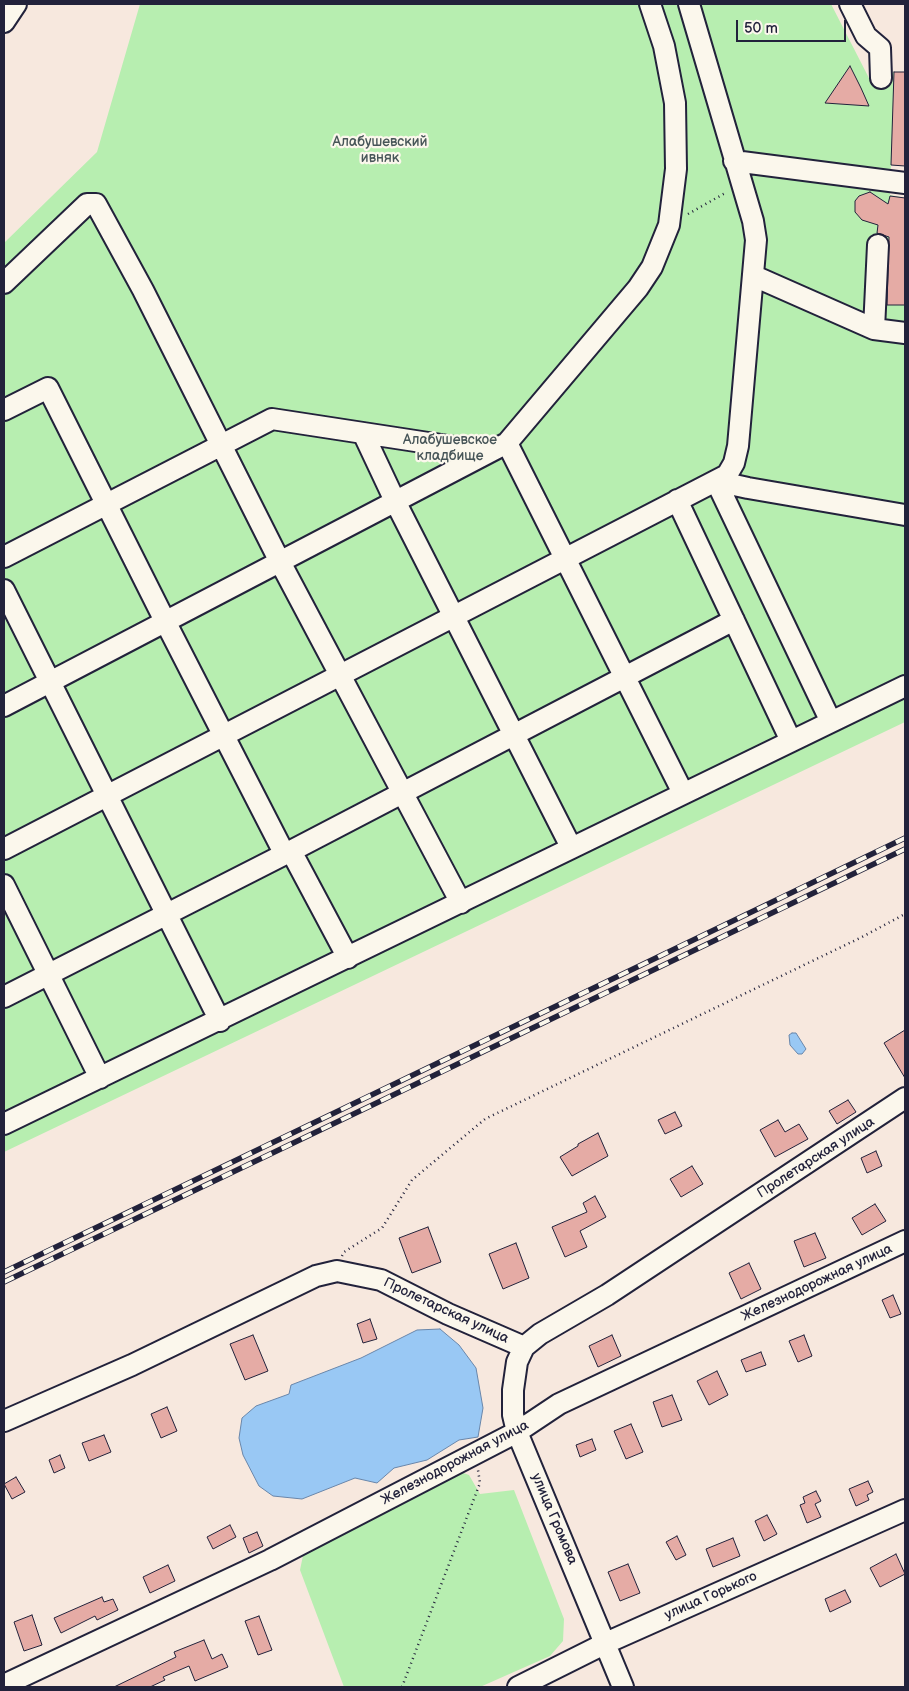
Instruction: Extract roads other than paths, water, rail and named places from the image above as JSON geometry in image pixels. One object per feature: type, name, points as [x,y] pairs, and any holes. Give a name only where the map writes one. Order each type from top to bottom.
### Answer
[{"type":"street","points":[[4,22],[16,4]]},
{"type":"street","points":[[4,706],[507,443],[638,288],[652,267],[669,224],[676,168],[675,103],[664,46],[650,4]]},
{"type":"street","points":[[4,850],[224,734],[340,676],[727,475],[734,464],[738,446],[754,276],[755,231],[689,4]]},
{"type":"street","points":[[850,4],[866,36],[880,48],[881,78]]},
{"type":"street","points":[[734,161],[905,183]]},
{"type":"street","points":[[4,283],[87,204],[96,204],[401,793],[461,903]]},
{"type":"street","points":[[874,328],[878,245]]},
{"type":"street","points":[[754,276],[874,328],[905,333]]},
{"type":"street","points":[[4,410],[48,388],[105,504],[224,734],[348,958]]},
{"type":"street","points":[[4,557],[272,419],[487,452]]},
{"type":"street","points":[[363,433],[395,501],[571,847]]},
{"type":"street","points":[[507,443],[683,794]]},
{"type":"street","points":[[716,481],[905,515]]},
{"type":"street","points":[[716,481],[831,722]]},
{"type":"street","points":[[677,500],[791,741]]},
{"type":"street","points":[[4,590],[165,915],[220,1020]]},
{"type":"street","points":[[4,997],[624,679],[734,620]]},
{"type":"street","points":[[4,1124],[905,686]]},
{"type":"street","points":[[4,885],[100,1078]]},
{"type":"street","name":"Пролетарская улица","points":[[4,1421],[132,1365],[316,1276],[336,1271],[381,1280],[448,1314],[524,1347],[540,1334],[607,1295],[905,1098]]},
{"type":"street","name":"Железнодорожная улица","points":[[4,1685],[270,1560],[517,1432],[559,1404],[905,1241]]},
{"type":"street","name":"улица Громова","points":[[524,1347],[517,1362],[513,1390],[513,1415],[517,1432],[623,1687]]},
{"type":"street","name":"улица Горького","points":[[518,1687],[606,1643],[905,1510]]},
{"type":"water","points":[[796,1033],[806,1049],[802,1054],[798,1054],[790,1045],[789,1035]]},
{"type":"water","points":[[440,1329],[459,1345],[476,1368],[483,1408],[478,1437],[459,1440],[427,1460],[394,1468],[377,1483],[355,1478],[302,1499],[273,1496],[259,1486],[243,1455],[239,1438],[242,1418],[256,1406],[289,1394],[291,1385],[361,1358],[417,1330]]},
{"type":"railway","points":[[4,1272],[905,838]]},
{"type":"railway","points":[[4,1282],[905,849]]},
{"type":"park label","name":"Алабушевский ивняк","points":[[380,150]]},
{"type":"park label","name":"Алабушевское кладбище","points":[[450,448]]}]
